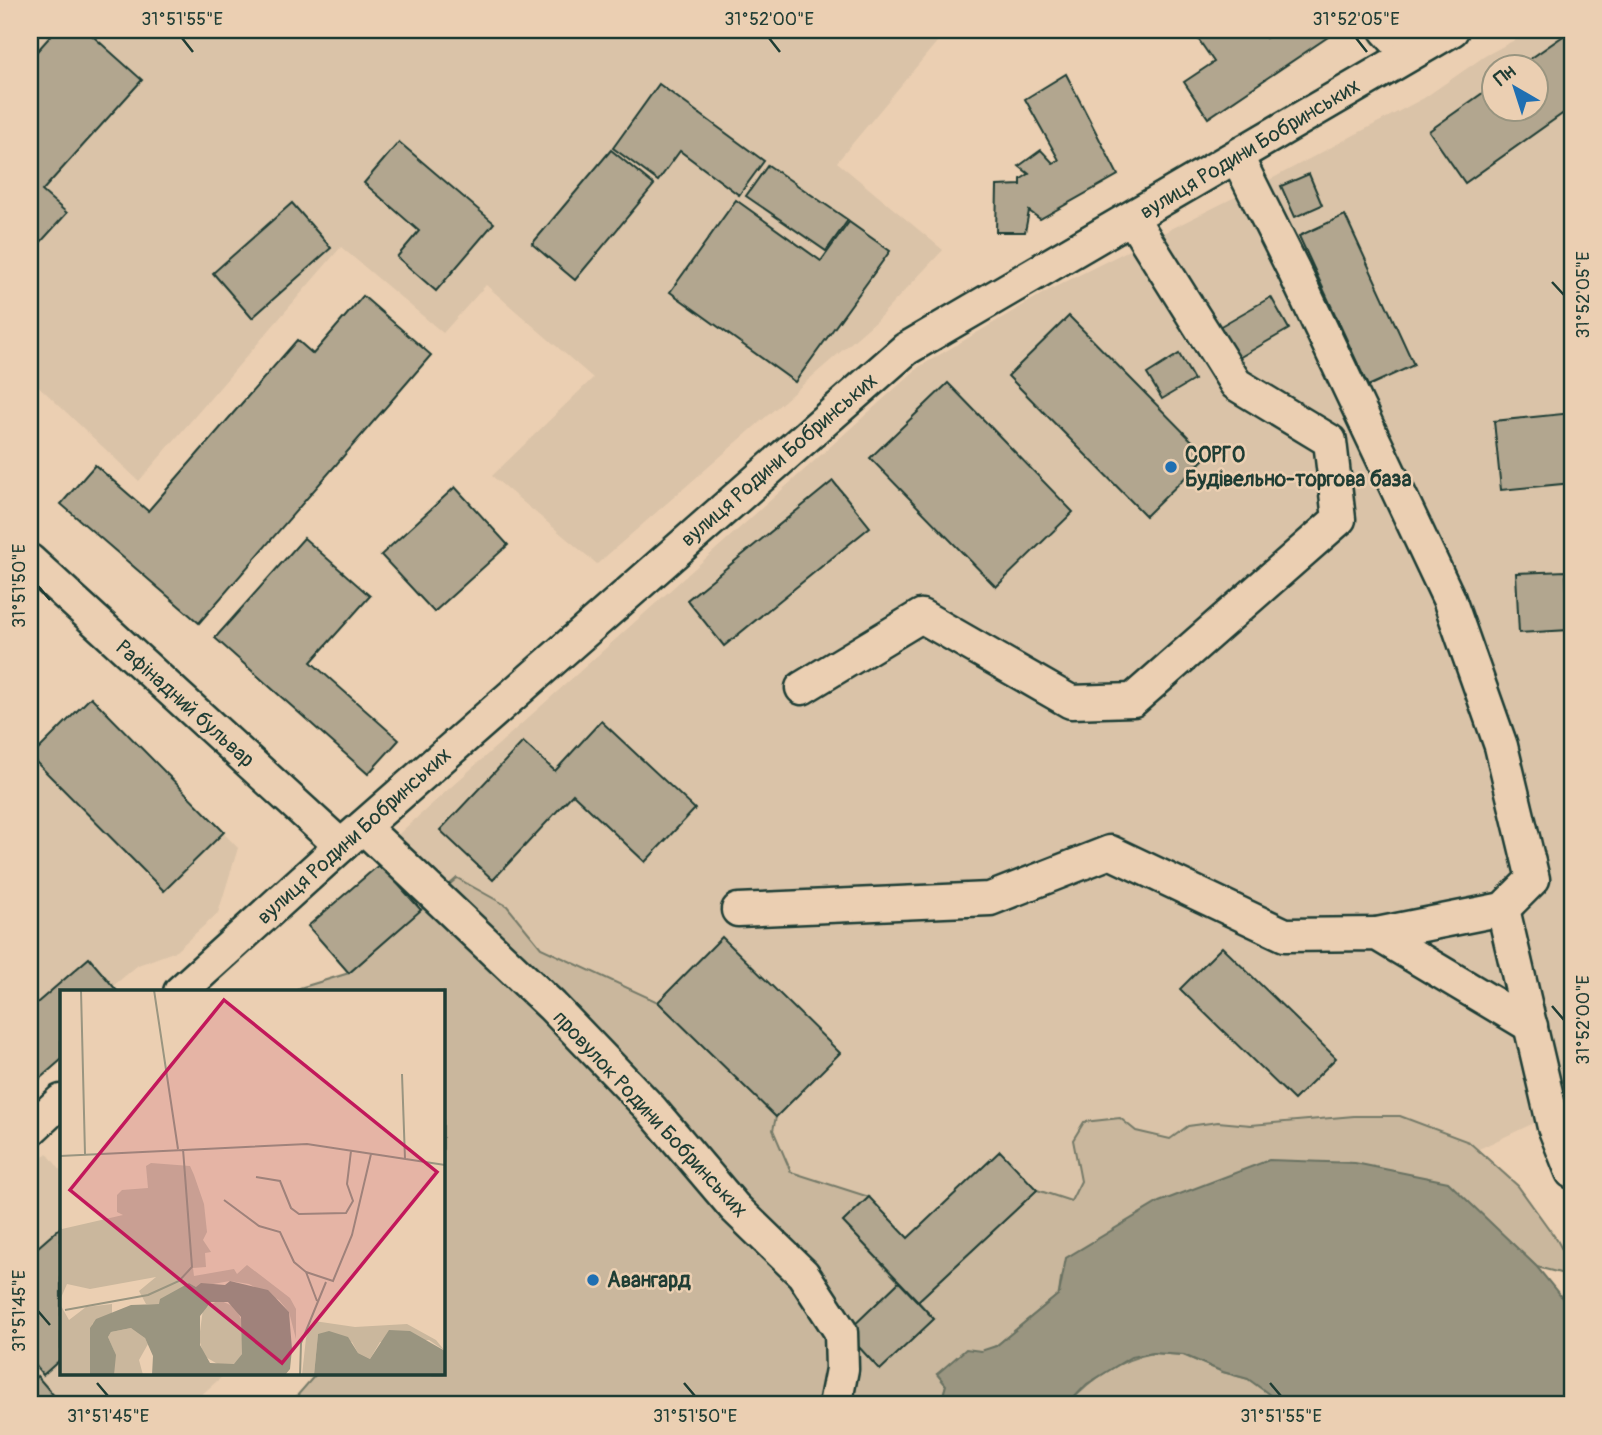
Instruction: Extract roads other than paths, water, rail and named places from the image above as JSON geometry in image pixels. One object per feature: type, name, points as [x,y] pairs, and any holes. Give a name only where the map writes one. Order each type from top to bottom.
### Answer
[{"type":"street","points":[[1386,30],[1408,55]]},
{"type":"street","name":"вулиця Родини Бобринських","points":[[182,990],[352,836],[906,349],[1452,30]]},
{"type":"street","points":[[738,910],[990,900],[1110,852],[1285,935],[1377,934],[1503,909],[1533,879],[1501,746],[1449,599],[1294,271],[1237,158]]},
{"type":"street","points":[[802,688],[921,616],[1071,702],[1133,700],[1339,519],[1330,441],[1236,384],[1132,218]]},
{"type":"street","name":"Рафінадний бульвар","points":[[30,561],[352,836]]},
{"type":"street","name":"провулок Родини Бобринських","points":[[352,836],[552,1006],[651,1109],[735,1208],[803,1274],[841,1332],[842,1369],[835,1405]]},
{"type":"street","points":[[1503,909],[1554,1127],[1572,1172]]},
{"type":"street","points":[[1377,934],[1531,1026]]},
{"type":"street","points":[[30,1129],[60,1102]]},
{"type":"place","name":"СОРГО Будівельно-торгова база","points":[[1171,467]]},
{"type":"place","name":"Авангард","points":[[593,1280]]}]
